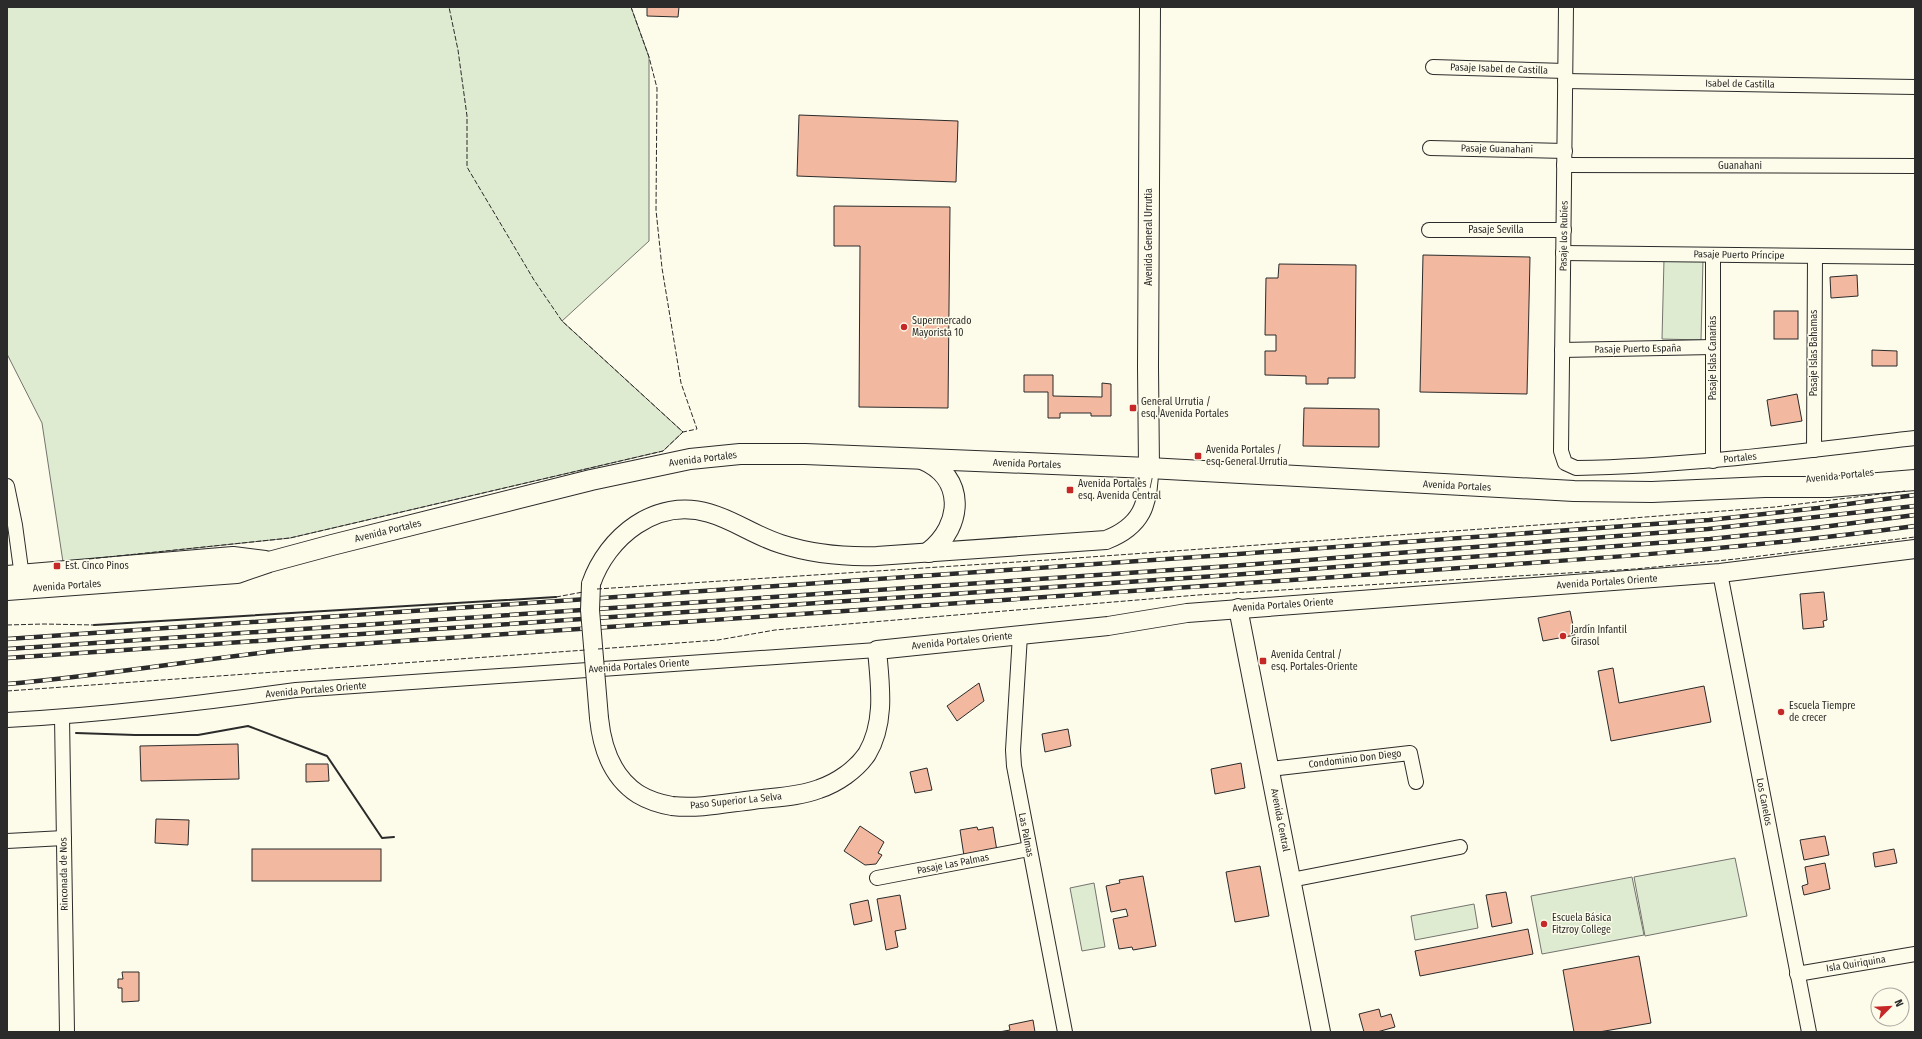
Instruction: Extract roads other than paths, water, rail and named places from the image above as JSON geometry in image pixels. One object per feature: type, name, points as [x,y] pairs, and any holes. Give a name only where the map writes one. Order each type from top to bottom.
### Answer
[{"type":"main road","name":"Avenida General Urrutia","points":[[1149,468],[1148,367],[1150,7]]},
{"type":"main road","name":"Avenida Portales","points":[[15,582],[234,557],[268,562],[591,480],[690,459],[764,453],[1149,468],[1567,491],[1652,492],[1765,487],[1829,487],[1915,480]]},
{"type":"main road","points":[[920,458],[937,467],[944,474],[949,482],[954,497],[954,517],[951,527],[945,537],[929,552]]},
{"type":"main road","name":"Avenida Portales","points":[[1765,487],[1810,479],[1915,468]]},
{"type":"street","name":"Pasaje los Rubíes","points":[[1565,463],[1561,456],[1566,7]]},
{"type":"street","name":"Pasaje Isabel de Castilla","points":[[1433,66],[1565,76]]},
{"type":"street","name":"Isabel de Castilla","points":[[1565,76],[1915,87]]},
{"type":"street","name":"Pasaje Guanahani","points":[[1430,148],[1564,151]]},
{"type":"street","name":"Guanahani","points":[[1564,165],[1915,166]]},
{"type":"street","name":"Pasaje Sevilla","points":[[1429,230],[1564,230]]},
{"type":"street","name":"Pasaje Puerto Príncipe","points":[[1563,253],[1915,257]]},
{"type":"street","name":"Pasaje Islas Canarias","points":[[1713,461],[1714,255]]},
{"type":"street","name":"Pasaje Islas Bahamas","points":[[1814,256],[1814,450]]},
{"type":"street","name":"Pasaje Puerto España","points":[[1562,350],[1713,347]]},
{"type":"street","name":"Portales","points":[[1565,463],[1576,468],[1713,461],[1915,438]]},
{"type":"street","points":[[929,552],[1095,541],[1117,536],[1134,523],[1144,508],[1149,483],[1149,468]]},
{"type":"street","points":[[7,486],[15,582]]},
{"type":"street","name":"Paso Superior La Selva","points":[[877,650],[880,702],[877,729],[866,754],[849,772],[830,784],[806,793],[703,806],[671,806],[649,800],[629,787],[614,769],[605,749],[598,718],[590,610],[591,584],[602,559],[616,540],[625,532],[650,517],[678,510],[707,512],[764,539],[797,549],[820,553],[860,556],[929,552]]},
{"type":"street","name":"Avenida Portales Oriente","points":[[7,720],[62,717],[217,701],[296,690],[877,650],[1108,626],[1187,613],[1238,608],[1720,573],[1915,549]]},
{"type":"street","name":"Los Canelos","points":[[1720,573],[1809,1032]]},
{"type":"street","name":"Avenida Central","points":[[1238,608],[1321,1032]]},
{"type":"street","name":"Las Palmas","points":[[1020,635],[1014,758],[1017,787],[1065,1032]]},
{"type":"street","name":"Rinconada de Nos","points":[[62,717],[67,1032]]},
{"type":"street","name":"Condominio Don Diego","points":[[1270,769],[1410,753],[1416,782]]},
{"type":"street","points":[[7,841],[64,838]]},
{"type":"street","points":[[1291,880],[1460,847]]},
{"type":"street","name":"Pasaje Las Palmas","points":[[877,878],[1029,849]]},
{"type":"street","name":"Isla Quiriquina","points":[[1797,974],[1915,954]]},
{"type":"railway","points":[[7,639],[1709,520],[1818,508],[1915,495]]},
{"type":"railway","points":[[7,649],[1231,566],[1708,529],[1915,506]]},
{"type":"railway","points":[[7,658],[1231,575],[1710,539],[1815,528],[1915,515]]},
{"type":"railway","points":[[7,684],[84,676],[313,647],[1068,596],[1618,556],[1767,543],[1915,526]]},
{"type":"place","name":"Supermercado Mayorista 10","points":[[904,327]]},
{"type":"place","name":"General Urrutia / esq. Avenida Portales","points":[[1133,408]]},
{"type":"place","name":"Avenida Portales / esq. General Urrutia","points":[[1198,456]]},
{"type":"place","name":"Avenida Portales / esq. Avenida Central","points":[[1070,490]]},
{"type":"place","name":"Est. Cinco Pinos","points":[[57,566]]},
{"type":"place","name":"Jardín Infantil Girasol","points":[[1563,636]]},
{"type":"place","name":"Avenida Central / esq. Portales-Oriente","points":[[1263,661]]},
{"type":"place","name":"Escuela Tiempre de crecer","points":[[1781,712]]},
{"type":"place","name":"Escuela Básica Fitzroy College","points":[[1544,924]]}]
